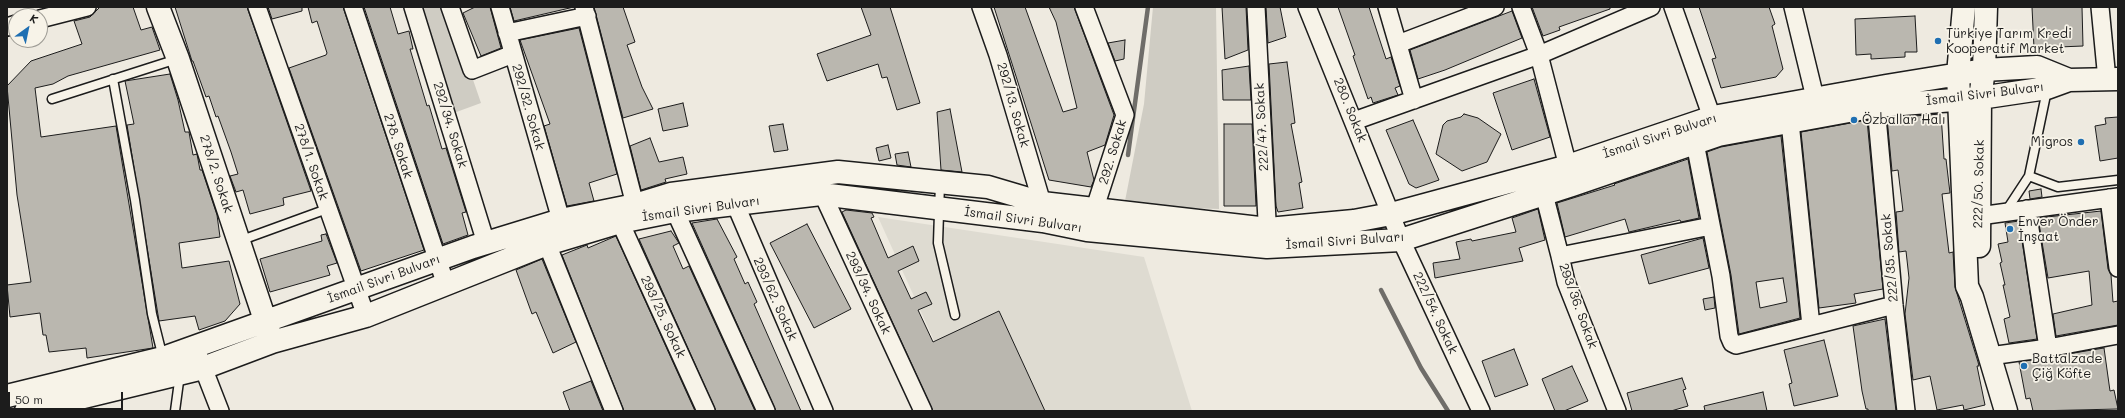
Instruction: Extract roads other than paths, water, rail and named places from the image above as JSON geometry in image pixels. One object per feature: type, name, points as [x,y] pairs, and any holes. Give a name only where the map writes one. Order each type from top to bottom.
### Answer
[{"type":"main road","name":"278/2. Sokak","points":[[158,7],[178,58],[272,342]]},
{"type":"main road","name":"222/50. Sokak","points":[[1964,7],[1958,74],[1958,99],[1967,286],[1972,297],[2006,411]]},
{"type":"main road","name":"222/50. Sokak","points":[[1972,297],[1978,285],[1980,98],[1984,70],[1986,7]]},
{"type":"main road","name":"İsmail Sivri Bulvarı","points":[[7,396],[163,358],[486,243],[561,220],[635,205],[671,194],[731,195],[818,184],[940,208],[1043,221],[1091,220],[1268,238],[1400,240],[1544,194],[1570,176],[1715,126],[1818,108],[1958,74],[1984,70],[2037,67],[2069,80]]},
{"type":"main road","name":"İsmail Sivri Bulvarı","points":[[1268,238],[1391,214],[1570,176],[1695,143],[1715,126],[1790,122],[1818,108],[1876,106],[1980,98],[2047,88],[2069,80]]},
{"type":"main road","points":[[2069,80],[2112,80]]},
{"type":"main road","name":"İsmail Sivri Bulvarı","points":[[818,184],[838,172],[988,187],[1042,203],[1091,220]]},
{"type":"main road","name":"İsmail Sivri Bulvarı","points":[[26,411],[203,368],[272,342],[366,316],[547,244],[620,222],[675,211],[731,195]]},
{"type":"street","points":[[48,17],[87,7]]},
{"type":"street","name":"278/1. Sokak","points":[[257,7],[355,290],[366,316]]},
{"type":"street","name":"278. Sokak","points":[[353,7],[436,260],[446,285]]},
{"type":"street","name":"292/34. Sokak","points":[[413,7],[486,243]]},
{"type":"street","name":"292/32. Sokak","points":[[450,7],[472,70],[513,54],[561,220]]},
{"type":"street","points":[[500,7],[513,54]]},
{"type":"street","name":"292/13. Sokak","points":[[981,7],[998,55],[1042,203]]},
{"type":"street","name":"292. Sokak","points":[[1084,7],[1125,115],[1091,220]]},
{"type":"street","name":"222/47. Sokak","points":[[1256,7],[1268,238]]},
{"type":"street","name":"280. Sokak","points":[[1307,7],[1391,214]]},
{"type":"street","points":[[1387,7],[1414,100]]},
{"type":"street","points":[[1398,44],[1494,7]]},
{"type":"street","points":[[1521,7],[1539,55],[1570,176]]},
{"type":"street","points":[[1354,122],[1539,55],[1651,7]]},
{"type":"street","points":[[1673,7],[1715,126]]},
{"type":"street","points":[[1793,7],[1818,108]]},
{"type":"street","points":[[2100,7],[2112,80]]},
{"type":"street","points":[[507,33],[586,11],[635,205]]},
{"type":"street","name":"222/35. Sokak","points":[[1876,106],[1894,305],[1906,411]]},
{"type":"street","points":[[1790,122],[1811,326]]},
{"type":"street","points":[[1695,143],[1721,276],[1729,336],[1732,343],[1736,345],[1894,305]]},
{"type":"street","name":"293/34. Sokak","points":[[818,184],[923,411]]},
{"type":"street","points":[[1544,194],[1560,256]]},
{"type":"street","name":"293/62. Sokak","points":[[731,195],[824,411]]},
{"type":"street","points":[[1979,216],[2027,208],[2114,198],[2118,268]]},
{"type":"street","points":[[2027,208],[2048,348]]},
{"type":"street","points":[[675,211],[766,411]]},
{"type":"street","name":"222/54. Sokak","points":[[1391,214],[1400,240],[1481,411]]},
{"type":"street","name":"293/25. Sokak","points":[[620,222],[706,411]]},
{"type":"street","name":"293/36. Sokak","points":[[1617,411],[1566,282],[1560,256],[1711,226]]},
{"type":"street","points":[[547,244],[614,411]]},
{"type":"street","points":[[1990,356],[2048,348],[2118,335]]},
{"type":"street","points":[[196,347],[220,411]]},
{"type":"lane","points":[[52,99],[178,58]]},
{"type":"lane","points":[[113,79],[135,200],[152,314],[163,358]]},
{"type":"lane","points":[[2005,212],[2029,176],[2047,88]]},
{"type":"lane","points":[[2029,176],[2058,186],[2118,180]]},
{"type":"lane","points":[[940,182],[938,244],[954,315]]},
{"type":"lane","points":[[238,242],[327,209]]},
{"type":"lane","points":[[175,411],[180,373]]},
{"type":"waterway","points":[[1128,155],[1148,7]]},
{"type":"waterway","points":[[1381,290],[1421,368],[1448,411]]},
{"type":"place","name":"Türkiye Tarım Kredi Kooperatif Market","points":[[1938,41]]},
{"type":"place","name":"Özballar Halı","points":[[1854,120]]},
{"type":"place","name":"Migros","points":[[2081,142]]},
{"type":"place","name":"Enver Önder İnşaat","points":[[2010,229]]},
{"type":"place","name":"Battalzade Çiğ Köfte","points":[[2024,366]]}]
